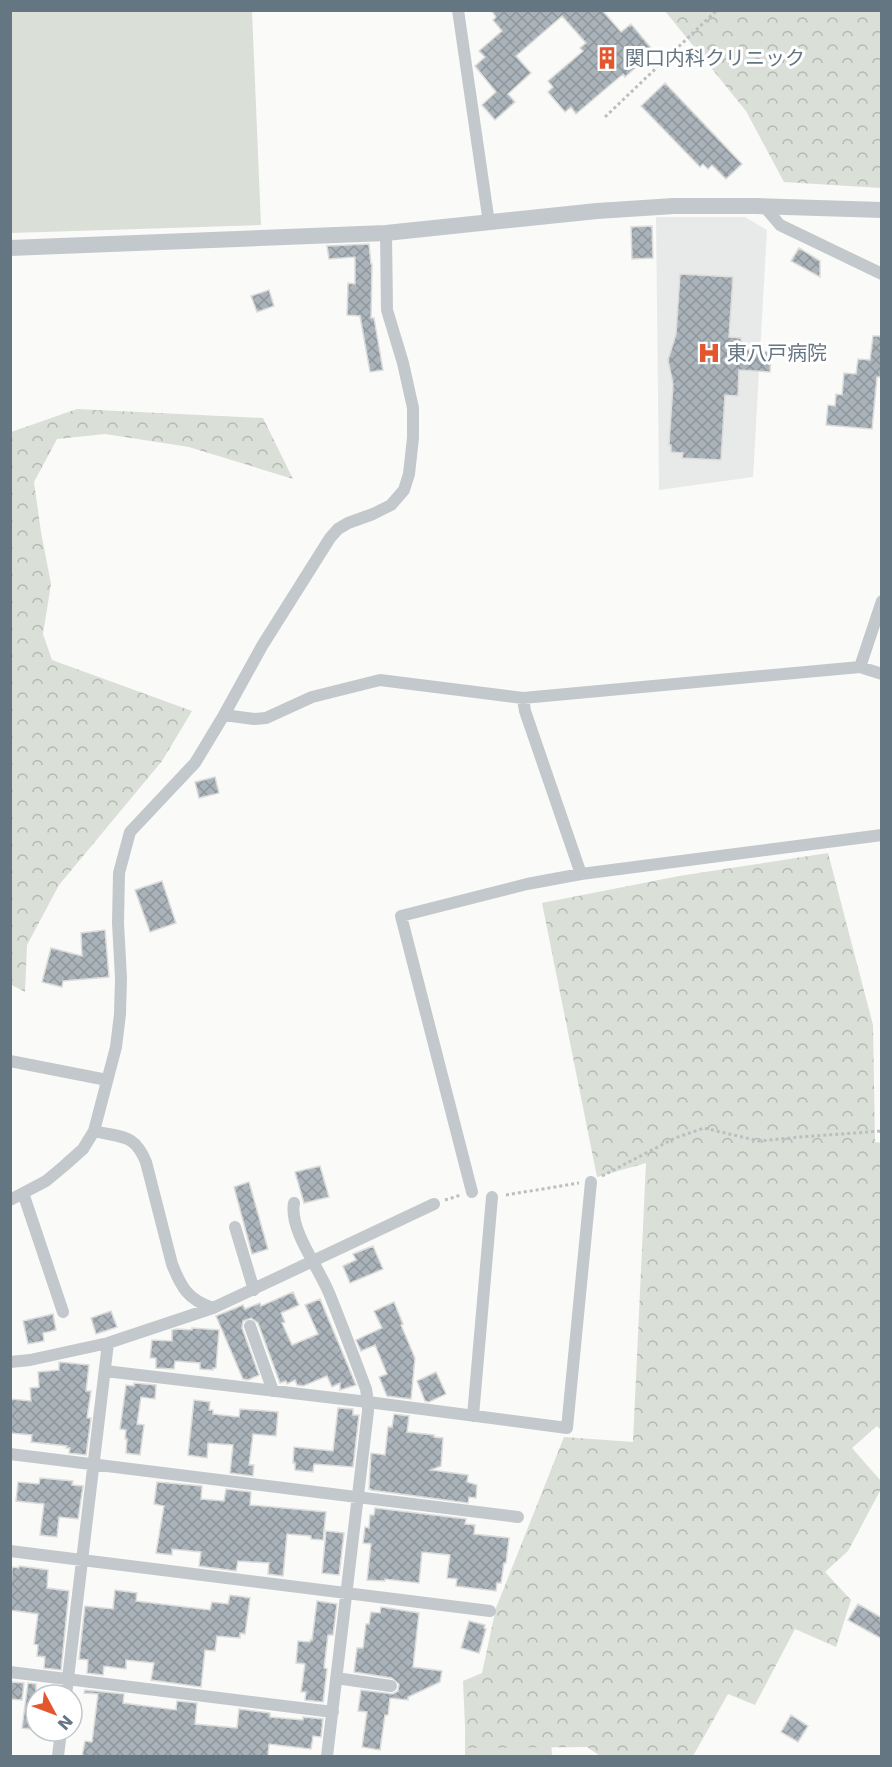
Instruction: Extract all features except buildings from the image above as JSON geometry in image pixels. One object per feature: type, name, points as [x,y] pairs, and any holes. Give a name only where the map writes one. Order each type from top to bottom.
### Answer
[{"type":"street","points":[[458,10],[489,223]]},
{"type":"street","points":[[10,248],[386,233],[597,211],[674,206],[882,210]]},
{"type":"street","points":[[764,206],[780,225],[882,274]]},
{"type":"street","points":[[10,1200],[46,1180],[64,1166],[83,1149],[94,1131],[116,1047],[120,1014],[119,873],[130,832],[195,763],[262,646],[330,538],[348,523],[391,505],[404,490],[409,474],[413,438],[413,408],[403,363],[387,310],[386,233]]},
{"type":"street","points":[[860,667],[882,601]]},
{"type":"street","points":[[224,715],[254,719],[266,718],[312,697],[380,680],[523,698],[860,667],[882,674]]},
{"type":"street","points":[[523,698],[525,711],[581,874]]},
{"type":"street","points":[[472,1192],[401,916],[527,884],[581,874],[882,835]]},
{"type":"street","points":[[10,1061],[107,1080]]},
{"type":"street","points":[[94,1131],[126,1137],[135,1142],[141,1150],[171,1264],[192,1299],[213,1308]]},
{"type":"street","points":[[105,1371],[567,1428],[591,1182]]},
{"type":"street","points":[[23,1193],[63,1312]]},
{"type":"street","points":[[473,1416],[492,1197]]},
{"type":"street","points":[[294,1203],[293,1216],[311,1262],[319,1271],[328,1291],[366,1389],[368,1402],[327,1756]]},
{"type":"street","points":[[10,1362],[30,1360],[108,1343],[213,1308],[434,1204]]},
{"type":"street","points":[[235,1227],[254,1290]]},
{"type":"street","points":[[250,1326],[273,1391]]},
{"type":"street","points":[[68,1683],[108,1343]]},
{"type":"street","points":[[10,1454],[518,1517]]},
{"type":"street","points":[[10,1551],[490,1611]]},
{"type":"street","points":[[10,1672],[333,1712]]},
{"type":"street","points":[[336,1678],[391,1686]]},
{"type":"path","points":[[605,117],[717,10]]},
{"type":"path","points":[[492,1197],[591,1182],[675,1138],[704,1128],[759,1141],[882,1131]]},
{"type":"path","points":[[434,1204],[472,1192]]},
{"type":"shaded area","name":"東八戸病院","points":[[656,217],[745,217],[767,230],[753,477],[659,490]]},
{"type":"green space","points":[[10,11],[252,11],[261,225],[11,233]]},
{"type":"green space","points":[[665,11],[881,11],[881,188],[784,182],[746,111]]},
{"type":"green space","points":[[77,409],[263,418],[293,479],[189,447],[105,434],[57,439],[34,482],[51,584],[43,634],[52,660],[192,711],[162,761],[59,885],[27,945],[25,992],[10,984],[11,432]]},
{"type":"green space","points":[[828,853],[873,1025],[875,1142],[882,1143],[881,1430],[877,1426],[852,1448],[881,1481],[881,1489],[848,1551],[825,1572],[851,1600],[836,1647],[795,1629],[755,1705],[728,1694],[693,1756],[600,1756],[587,1747],[466,1748],[463,1681],[482,1673],[496,1608],[564,1437],[633,1442],[646,1163],[597,1177],[542,903],[679,876]]},
{"type":"green space","points":[[550,1728],[552,1756],[465,1756],[465,1732]]},
{"type":"place","name":"関口内科クリニック","points":[[607,58]]},
{"type":"place","name":"東八戸病院","points":[[709,353]]}]
